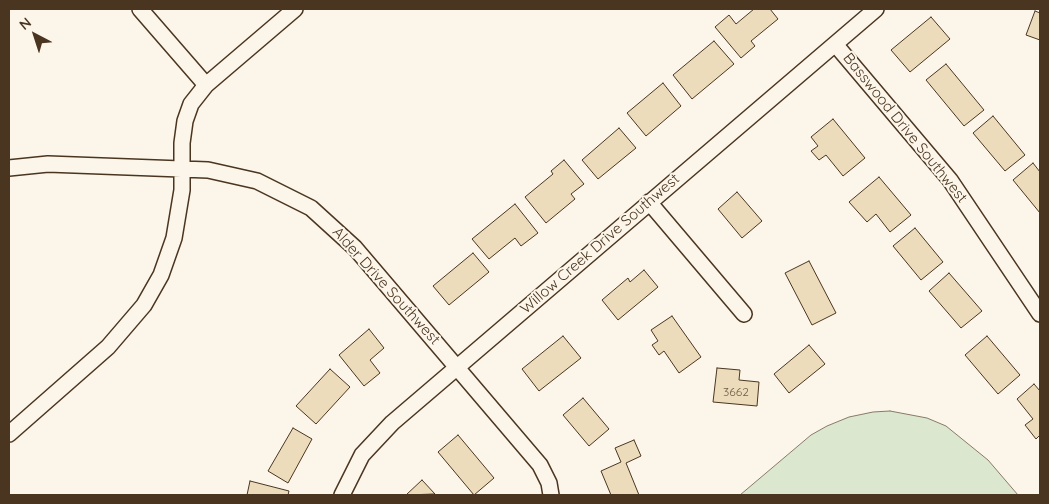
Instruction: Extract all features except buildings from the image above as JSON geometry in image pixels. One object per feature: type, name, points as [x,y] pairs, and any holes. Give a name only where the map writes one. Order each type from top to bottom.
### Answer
[{"type":"street","points":[[140,9],[206,85]]},
{"type":"street","points":[[9,434],[108,347],[144,305],[161,275],[173,244],[180,205],[185,121],[191,104],[206,85],[295,9]]},
{"type":"street","name":"Willow Creek Drive Southwest","points":[[342,495],[356,466],[373,442],[456,366],[876,9]]},
{"type":"street","name":"Basswood Drive Southwest","points":[[834,44],[950,180],[1040,314]]},
{"type":"street","name":"Alder Drive Southwest","points":[[9,168],[48,164],[182,168],[225,172],[257,181],[311,208],[355,248],[540,464],[549,482],[551,495]]},
{"type":"street","points":[[649,202],[744,314]]},
{"type":"green space","points":[[890,411],[927,418],[946,426],[988,460],[1018,495],[740,495],[811,435],[827,426],[849,417]]}]
